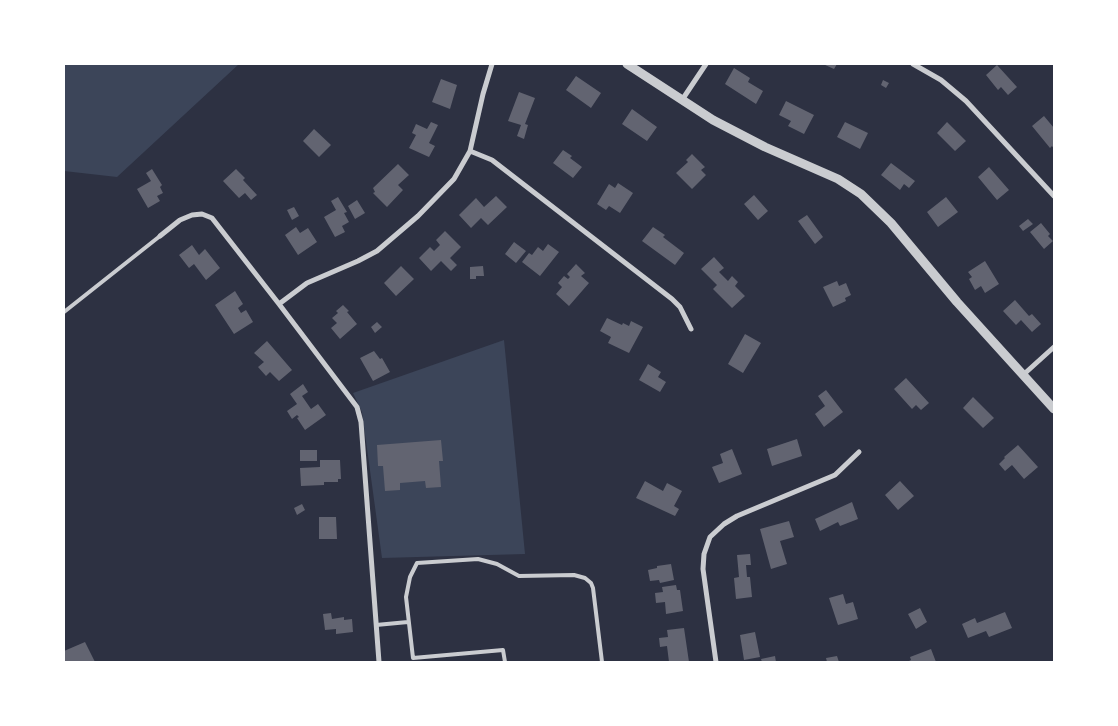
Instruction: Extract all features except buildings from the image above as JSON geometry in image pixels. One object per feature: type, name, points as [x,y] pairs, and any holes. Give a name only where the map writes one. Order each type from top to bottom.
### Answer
[{"type":"street","points":[[279,304],[303,286],[362,260],[393,239],[449,185],[461,170],[470,151],[492,64]]},
{"type":"street","points":[[627,64],[682,101],[736,133],[838,179],[861,194],[891,224],[1054,409]]},
{"type":"street","points":[[682,101],[706,64]]},
{"type":"street","points":[[913,64],[941,80],[966,101],[1054,196]]},
{"type":"street","points":[[470,151],[492,160],[672,299],[680,307],[691,329]]},
{"type":"street","points":[[160,236],[187,217],[198,214],[208,216],[214,221],[355,403],[361,422],[379,662]]},
{"type":"street","points":[[1023,375],[1054,347]]},
{"type":"street","points":[[716,662],[703,569],[704,554],[710,537],[724,524],[737,516],[835,476],[860,452]]},
{"type":"lane","points":[[64,312],[160,236]]},
{"type":"lane","points":[[505,662],[503,650],[413,658],[406,608],[406,590],[417,563],[478,559],[497,564],[519,576],[581,576],[588,580],[593,588],[602,662]]},
{"type":"lane","points":[[376,625],[408,622]]},
{"type":"shaded area","points":[[64,64],[239,64],[117,177],[64,171]]},
{"type":"shaded area","points":[[504,340],[525,554],[382,558],[362,412],[353,393]]}]
